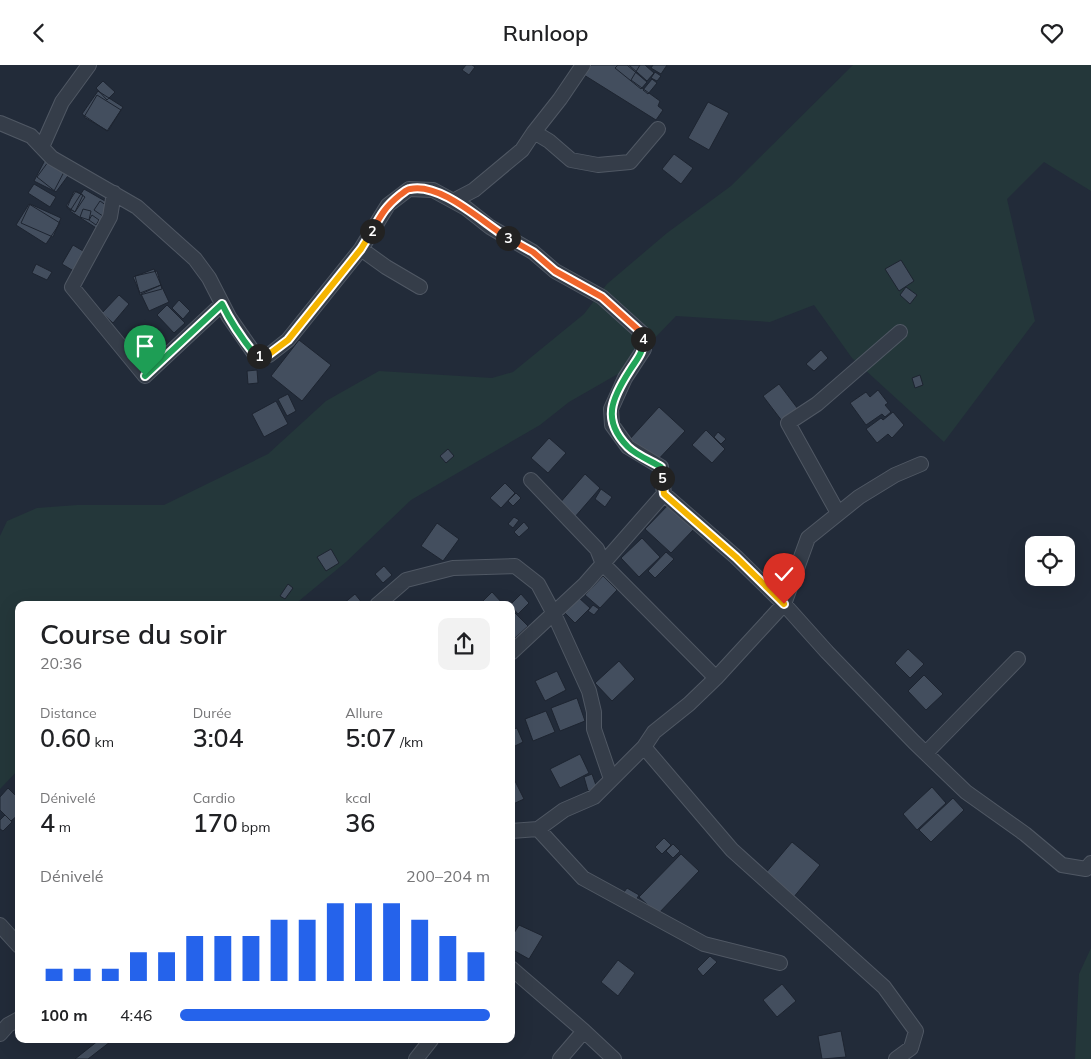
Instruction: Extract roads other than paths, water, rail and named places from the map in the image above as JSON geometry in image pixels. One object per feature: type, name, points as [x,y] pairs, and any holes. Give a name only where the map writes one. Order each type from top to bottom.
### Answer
[{"type":"street","points":[[42,147],[62,102],[89,65]]},
{"type":"street","points":[[453,201],[474,190],[522,149],[583,65]]},
{"type":"street","points":[[0,123],[31,136],[52,158],[137,207],[195,259],[209,278],[228,317],[256,356],[268,355],[288,340],[361,249],[388,205],[409,189],[433,190],[453,201],[477,216],[490,227],[533,252],[555,271],[602,297],[643,334],[644,349],[624,379],[611,409],[612,425],[628,447],[661,467],[664,494],[736,557],[784,604],[828,652],[966,792],[1025,834],[1062,865],[1086,869],[1091,863]]},
{"type":"street","points":[[534,131],[571,160],[598,165],[630,162],[658,129]]},
{"type":"street","points":[[474,190],[477,216]]},
{"type":"street","points":[[114,193],[110,217],[72,287],[145,376],[222,304]]},
{"type":"street","points":[[361,249],[386,267],[420,287]]},
{"type":"street","points":[[838,513],[788,423],[817,404],[900,332]]},
{"type":"street","points":[[515,831],[538,829],[564,810],[594,797],[644,747],[654,732],[689,704],[716,678],[784,604],[808,538],[859,497],[895,475],[921,464]]},
{"type":"street","points":[[531,480],[597,549],[603,564],[716,678]]},
{"type":"street","points":[[515,649],[554,614],[603,564],[664,494]]},
{"type":"street","points":[[382,601],[406,580],[453,568],[515,566],[538,584],[554,614],[589,691],[594,712],[594,729],[611,779]]},
{"type":"street","points":[[926,753],[1018,659]]},
{"type":"street","points":[[644,747],[732,851],[884,987],[916,1031],[911,1048],[896,1059]]},
{"type":"street","points":[[538,829],[583,878],[704,944],[780,963]]},
{"type":"street","points":[[0,925],[15,942]]},
{"type":"street","points":[[515,972],[614,1059]]},
{"type":"street","points":[[0,1034],[8,1025],[15,1021]]},
{"type":"street","points":[[560,1059],[584,1031]]},
{"type":"street","points":[[416,1059],[429,1043]]}]
